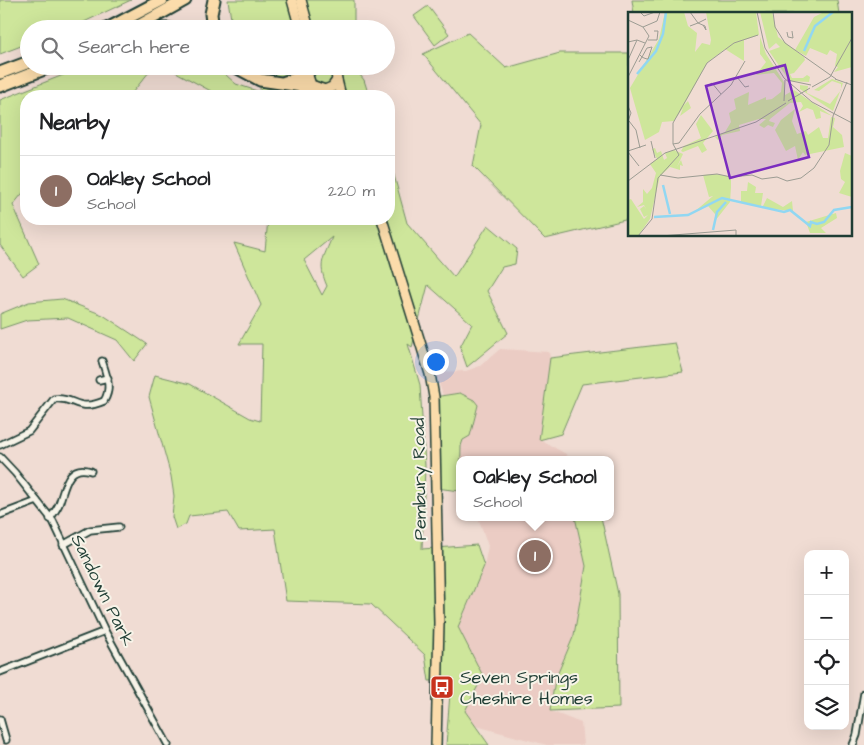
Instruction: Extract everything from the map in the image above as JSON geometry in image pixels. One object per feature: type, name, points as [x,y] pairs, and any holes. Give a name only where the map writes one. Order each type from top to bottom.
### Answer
[{"type":"highway","points":[[133,16],[151,0]]},
{"type":"highway","points":[[125,20],[162,0]]},
{"type":"highway","points":[[149,20],[185,0]]},
{"type":"highway","points":[[211,20],[210,14],[214,0]]},
{"type":"highway","points":[[0,73],[20,65]]},
{"type":"highway","points":[[0,86],[29,75]]},
{"type":"highway","points":[[249,75],[278,84],[317,90]]},
{"type":"highway","points":[[278,84],[304,75]]},
{"type":"main road","points":[[292,0],[298,20]]},
{"type":"main road","points":[[301,0],[307,20]]},
{"type":"main road","points":[[309,75],[309,80],[323,90]]},
{"type":"main road","points":[[336,75],[340,90]]},
{"type":"main road","points":[[326,90],[332,87],[337,80]]},
{"type":"main road","name":"Pembury Road","points":[[384,225],[430,374],[434,397],[439,623],[436,745]]},
{"type":"street","points":[[0,445],[30,431],[54,399],[61,398],[84,407],[104,401],[109,393],[108,378],[102,362]]},
{"type":"street","points":[[99,380],[108,378]]},
{"type":"street","name":"Sandown Park","points":[[0,457],[16,473],[50,519],[105,631],[168,745]]},
{"type":"street","points":[[50,519],[59,504],[62,487],[68,477],[75,471],[84,468],[91,471]]},
{"type":"street","points":[[0,515],[37,501]]},
{"type":"street","points":[[63,545],[90,530],[119,527]]},
{"type":"street","points":[[0,672],[105,631]]},
{"type":"street","points":[[853,745],[857,735],[864,693]]},
{"type":"street","points":[[0,719],[6,740]]},
{"type":"shaded area","points":[[500,349],[549,352],[550,358],[539,439],[567,456],[460,456],[463,440],[470,436],[478,405],[461,393],[443,395],[435,372],[466,371],[480,366]]},
{"type":"shaded area","points":[[479,521],[576,521],[586,566],[574,635],[555,680],[550,711],[581,723],[583,745],[547,745],[476,726],[465,711],[458,627],[484,566],[488,546]]},
{"type":"green space","points":[[0,0],[131,0],[88,20],[20,20],[20,46],[0,54]]},
{"type":"green space","points":[[228,0],[354,0],[354,20],[231,20]]},
{"type":"green space","points":[[632,0],[837,0],[839,12],[634,12]]},
{"type":"green space","points":[[428,6],[449,34],[435,45],[414,16]]},
{"type":"green space","points":[[468,33],[506,68],[560,53],[628,53],[628,219],[545,239],[473,166],[481,125],[423,54]]},
{"type":"green space","points":[[63,75],[147,75],[134,90],[25,90]]},
{"type":"green space","points":[[181,75],[226,75],[236,84],[254,90],[209,90]]},
{"type":"green space","points":[[261,75],[360,75],[367,90],[260,90]]},
{"type":"green space","points":[[20,92],[20,196],[13,205],[20,225],[22,225],[39,264],[23,276],[0,245],[0,100]]},
{"type":"green space","points":[[395,179],[407,223],[454,277],[488,225],[517,249],[515,264],[502,267],[487,291],[508,333],[467,367],[460,347],[472,324],[428,285],[412,347],[408,344],[420,385],[425,466],[422,549],[477,545],[484,566],[458,627],[483,676],[465,711],[489,745],[446,745],[451,680],[429,681],[425,655],[371,604],[286,601],[275,529],[239,531],[228,512],[189,516],[186,524],[176,529],[172,517],[174,496],[171,476],[149,397],[155,375],[190,384],[250,418],[260,421],[262,344],[239,344],[261,305],[234,243],[265,251],[267,225],[395,225]],"holes":[[[332,237],[324,256],[322,272],[327,286],[322,295],[304,260]]]},
{"type":"green space","points":[[62,299],[103,315],[147,344],[134,361],[117,340],[68,318],[27,320],[0,329],[0,314],[29,302]]},
{"type":"green space","points":[[675,343],[683,372],[582,384],[561,434],[539,440],[550,358]]},
{"type":"green space","points":[[460,393],[474,400],[478,405],[470,436],[463,440],[461,456],[456,456],[456,490],[436,488],[434,397]]},
{"type":"green space","points":[[576,521],[602,521],[618,594],[619,708],[550,711],[555,680],[574,635],[586,566]]},
{"type":"place","name":"Oakley School","points":[[535,556]]},
{"type":"place","name":"Seven Springs Cheshire Homes","points":[[442,687]]}]
